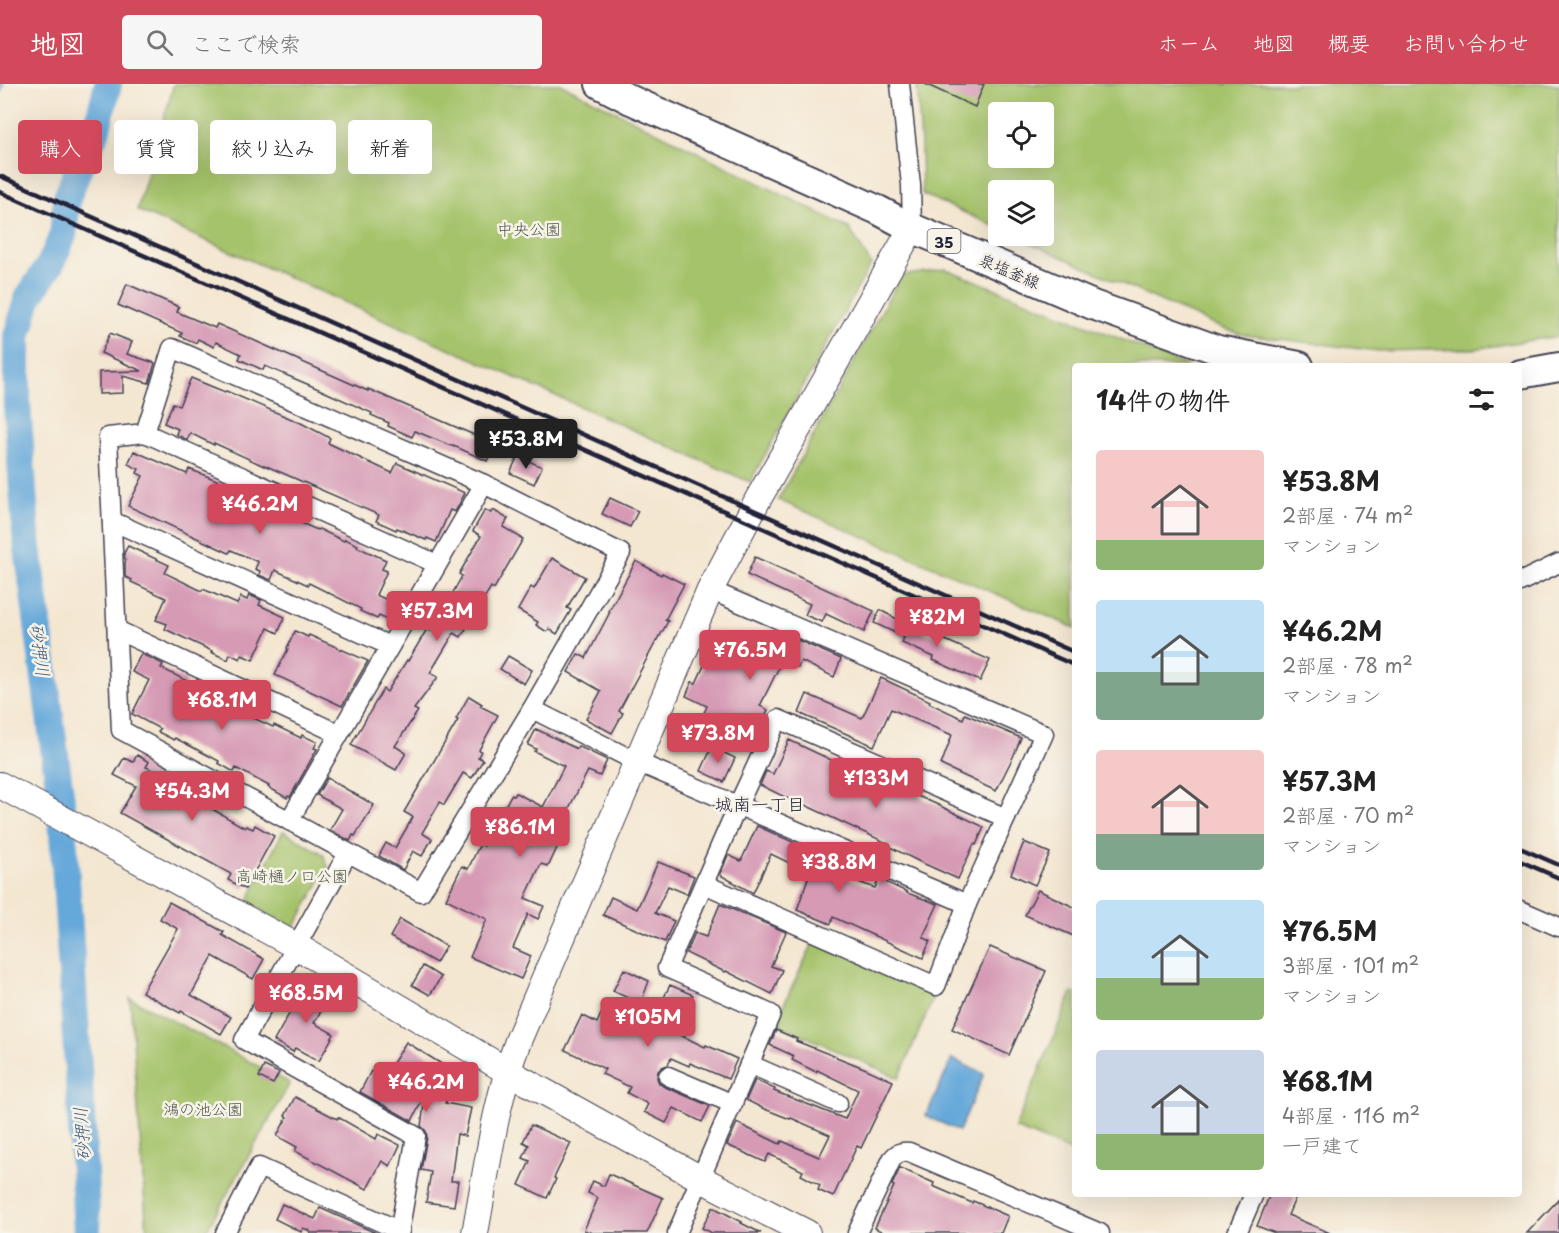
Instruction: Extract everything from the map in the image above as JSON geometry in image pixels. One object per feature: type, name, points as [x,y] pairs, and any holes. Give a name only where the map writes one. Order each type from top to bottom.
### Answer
[{"type":"main road","name":"泉塩釜線","points":[[600,84],[878,210],[912,228],[1093,305],[1218,350],[1284,363]]},
{"type":"main road","points":[[1522,374],[1559,367]]},
{"type":"street","points":[[475,1233],[497,1110],[507,1071],[522,1030],[710,590],[762,492],[912,228],[911,184],[900,84]]},
{"type":"street","points":[[145,433],[172,348],[483,484],[621,552],[532,709],[422,892],[122,729],[108,437],[145,433],[437,564]]},
{"type":"street","points":[[290,821],[483,484]]},
{"type":"street","points":[[112,521],[390,646]]},
{"type":"street","points":[[1522,581],[1559,563]]},
{"type":"street","points":[[704,884],[936,986],[967,904],[1044,734],[710,590]]},
{"type":"street","points":[[117,630],[339,734]]},
{"type":"street","points":[[532,709],[637,762],[967,904]]},
{"type":"street","points":[[677,1233],[771,1014],[667,968],[778,719],[1006,818]]},
{"type":"street","points":[[0,785],[296,946],[507,1071],[700,1179],[807,1233]]},
{"type":"street","points":[[225,1233],[259,1167],[399,1232],[416,1136],[244,1040],[348,853]]},
{"type":"street","points":[[1522,911],[1559,927]]},
{"type":"street","points":[[749,1064],[838,1103]]},
{"type":"street","points":[[668,1076],[733,1104]]},
{"type":"street","points":[[857,1233],[892,1159],[897,1153],[903,1151],[1100,1233]]},
{"type":"street","points":[[1237,1233],[1253,1197]]},
{"type":"green space","name":"中央公園","points":[[174,84],[561,84],[849,228],[871,264],[750,482],[137,210],[148,174],[198,174],[198,120],[163,120]]},
{"type":"green space","points":[[917,84],[1559,84],[1559,336],[1474,349],[1379,351],[1244,335],[1221,328],[1037,246],[1054,246],[1054,180],[988,180],[988,223],[922,194]]},
{"type":"green space","points":[[946,269],[1181,363],[1072,363],[1072,627],[778,500],[901,276]]},
{"type":"green space","name":"高崎樋ノ口公園","points":[[283,831],[323,854],[328,867],[294,928],[247,903]]},
{"type":"green space","points":[[814,941],[935,994],[899,1078],[775,1023]]},
{"type":"green space","points":[[1072,993],[1072,1152],[1015,1128]]},
{"type":"green space","name":"鴻の池公園","points":[[130,998],[290,1083],[205,1233],[147,1233]]},
{"type":"water","points":[[952,1059],[984,1074],[959,1131],[926,1116]]},
{"type":"building","points":[[925,84],[984,84],[975,107]]},
{"type":"building","points":[[127,284],[179,307],[177,312],[215,328],[217,324],[495,444],[487,461],[415,431],[412,437],[388,426],[389,423],[371,415],[372,413],[265,366],[263,370],[239,359],[241,354],[216,342],[214,347],[198,339],[196,343],[180,336],[182,333],[118,305]]},
{"type":"building","points":[[110,333],[132,342],[127,354],[155,363],[149,383],[123,376],[123,393],[99,394],[99,372],[142,371],[101,353]]},
{"type":"building","points":[[191,378],[301,423],[330,438],[328,443],[392,473],[397,463],[465,493],[455,512],[450,510],[436,542],[397,528],[396,530],[376,521],[379,515],[214,443],[214,445],[190,433],[187,440],[176,434],[178,429],[164,423],[173,403],[179,406]]},
{"type":"building","points":[[134,451],[187,474],[189,469],[219,481],[239,491],[238,494],[317,530],[344,541],[345,539],[386,560],[382,569],[387,571],[376,595],[396,604],[389,621],[379,616],[377,619],[309,583],[308,585],[275,570],[271,580],[259,575],[260,571],[255,569],[258,562],[231,550],[229,553],[128,506],[143,476],[137,473],[139,469],[128,464]]},
{"type":"building","points":[[518,456],[542,467],[534,484],[510,473]]},
{"type":"building","points":[[610,498],[638,511],[630,527],[602,514]]},
{"type":"building","points":[[485,510],[491,513],[493,510],[508,519],[503,527],[523,539],[494,589],[491,587],[461,637],[454,633],[430,673],[438,677],[414,709],[418,711],[395,746],[406,753],[396,770],[351,745],[383,689],[387,692],[427,629],[431,631],[450,598],[462,576],[459,574],[481,536],[473,531]]},
{"type":"building","points":[[128,546],[169,565],[165,573],[202,591],[203,589],[237,604],[241,597],[247,600],[249,595],[261,600],[259,605],[285,617],[278,633],[268,628],[253,660],[242,655],[240,659],[230,654],[228,660],[165,629],[167,624],[156,620],[166,598],[125,577],[124,553]]},
{"type":"building","points":[[755,557],[874,611],[864,632],[826,614],[822,622],[805,615],[810,604],[747,575]]},
{"type":"building","points":[[552,558],[585,577],[567,608],[571,610],[557,634],[549,629],[547,632],[536,625],[538,622],[518,610],[531,587],[534,589]]},
{"type":"building","points":[[636,561],[661,575],[662,573],[684,584],[665,620],[668,621],[619,711],[623,713],[612,733],[586,719],[601,691],[568,672],[578,654],[586,658]]},
{"type":"building","points":[[880,610],[897,620],[990,660],[980,681],[902,643],[904,637],[874,623]]},
{"type":"building","points":[[295,631],[368,661],[342,706],[275,675]]},
{"type":"building","points":[[779,632],[841,659],[834,677],[801,661],[798,667],[783,659],[760,706],[768,710],[756,737],[704,713],[707,706],[686,696],[692,682],[696,683],[714,644],[763,665]]},
{"type":"building","points":[[141,654],[163,664],[161,668],[187,681],[184,687],[273,727],[274,725],[301,738],[302,735],[317,742],[314,748],[317,749],[290,797],[287,798],[236,768],[234,772],[218,763],[219,761],[175,738],[174,740],[158,732],[160,729],[132,714],[149,680],[132,672]]},
{"type":"building","points":[[508,656],[532,670],[524,684],[500,669]]},
{"type":"building","points":[[881,678],[963,719],[965,714],[1021,738],[996,791],[941,765],[952,735],[891,709],[874,746],[799,713],[807,694],[862,718]]},
{"type":"building","points":[[469,696],[482,704],[480,706],[498,715],[479,750],[481,751],[478,757],[483,760],[472,778],[463,773],[444,805],[440,802],[422,833],[432,839],[422,856],[413,851],[403,870],[379,856],[386,843],[395,848],[413,817],[404,812],[458,720],[456,719]]},
{"type":"building","points":[[536,729],[577,749],[578,746],[607,760],[600,776],[588,771],[564,818],[570,820],[549,865],[541,864],[525,898],[544,906],[538,919],[528,914],[513,948],[531,956],[521,979],[470,957],[487,919],[446,899],[462,866],[468,869],[480,844],[484,846],[511,795],[514,796],[516,793],[543,807],[564,766],[534,751],[536,749],[528,745]]},
{"type":"building","points":[[789,740],[984,827],[958,879],[886,845],[887,843],[760,785],[766,771],[773,774]]},
{"type":"building","points":[[712,747],[735,758],[724,782],[701,771]]},
{"type":"building","points":[[137,755],[149,762],[146,767],[209,797],[205,805],[245,828],[246,826],[253,829],[255,825],[274,836],[245,889],[228,880],[231,874],[120,813],[136,786],[114,775],[124,758],[133,762]]},
{"type":"building","points":[[327,778],[374,805],[350,841],[330,830],[342,809],[317,795]]},
{"type":"building","points":[[757,826],[849,867],[844,877],[875,888],[879,879],[907,893],[938,904],[923,937],[930,941],[923,958],[833,917],[831,924],[797,910],[808,872],[771,854],[753,893],[720,875],[728,855],[741,861]]},
{"type":"building","points":[[1024,842],[1050,853],[1035,885],[1011,874]]},
{"type":"building","points":[[658,862],[694,876],[687,894],[668,886],[655,913],[674,921],[665,942],[603,915],[611,897],[637,909]]},
{"type":"building","points":[[1038,890],[1072,906],[1072,935],[1025,915]]},
{"type":"building","points":[[169,902],[224,932],[222,935],[264,959],[253,979],[213,956],[191,995],[231,1017],[221,1034],[142,992],[178,929],[160,919]]},
{"type":"building","points":[[720,904],[786,932],[771,966],[782,970],[772,994],[686,953],[695,933],[706,937]]},
{"type":"building","points":[[400,919],[446,946],[436,963],[390,937]]},
{"type":"building","points":[[990,947],[1046,971],[1009,1055],[952,1029]]},
{"type":"building","points":[[423,966],[441,977],[430,995],[412,985]]},
{"type":"building","points":[[624,969],[649,981],[642,1000],[659,1008],[670,985],[693,995],[680,1035],[737,1059],[728,1079],[690,1063],[689,1066],[671,1058],[668,1065],[658,1071],[657,1078],[663,1086],[710,1106],[702,1122],[674,1108],[666,1123],[644,1112],[648,1104],[627,1093],[630,1087],[602,1074],[605,1069],[565,1050],[582,1015],[597,1023],[601,1014],[618,1022],[628,998],[613,991]]},
{"type":"building","points":[[308,983],[325,993],[323,996],[328,999],[314,1023],[334,1034],[319,1061],[295,1048],[293,1052],[274,1041],[294,1005],[291,1003],[302,984],[306,986]]},
{"type":"building","points":[[776,1030],[797,1039],[796,1041],[893,1081],[861,1148],[857,1146],[833,1197],[818,1190],[820,1185],[801,1175],[803,1171],[769,1154],[765,1162],[727,1145],[737,1123],[780,1144],[782,1141],[819,1157],[830,1135],[746,1100],[755,1080],[775,1089],[774,1091],[845,1119],[858,1090],[792,1060],[794,1056],[770,1045]]},
{"type":"building","points":[[406,1042],[461,1076],[445,1103],[471,1108],[465,1136],[457,1134],[451,1181],[458,1181],[454,1206],[426,1202],[431,1172],[421,1170],[427,1137],[426,1131],[421,1126],[426,1092],[412,1121],[360,1092],[371,1071],[384,1078]]},
{"type":"building","points":[[264,1066],[279,1073],[273,1084],[259,1077]]},
{"type":"building","points":[[295,1097],[337,1119],[338,1117],[376,1139],[378,1134],[400,1145],[390,1166],[382,1161],[367,1189],[295,1151],[297,1147],[277,1136]]},
{"type":"building","points":[[531,1125],[571,1143],[547,1198],[519,1185],[530,1161],[523,1158],[529,1145],[523,1142]]},
{"type":"building","points":[[900,1168],[934,1183],[933,1186],[1008,1216],[1001,1233],[884,1233],[875,1228]]},
{"type":"building","points":[[609,1174],[663,1198],[647,1233],[592,1233],[584,1230],[598,1198],[588,1193],[593,1181],[604,1186]]},
{"type":"building","points":[[1269,1197],[1296,1197],[1288,1215],[1330,1233],[1275,1233],[1257,1226]]},
{"type":"building","points":[[1559,1199],[1559,1233],[1527,1233]]},
{"type":"building","points":[[282,1204],[315,1219],[320,1208],[376,1233],[310,1233],[303,1228],[301,1232],[275,1219]]},
{"type":"building","points":[[713,1207],[761,1233],[712,1233],[702,1228]]},
{"type":"waterway","points":[[0,91],[2,84]]},
{"type":"waterway","name":"砂押川","points":[[87,1233],[61,801],[26,533],[17,403],[17,337],[28,298],[51,263],[63,235],[67,198],[96,132],[108,84]]},
{"type":"railway","points":[[0,176],[1072,651]]},
{"type":"railway","points":[[0,192],[1072,664]]},
{"type":"railway","points":[[1522,849],[1559,865]]},
{"type":"railway","points":[[1522,862],[1559,878]]},
{"type":"district","name":"城南一丁目","points":[[760,803]]}]
